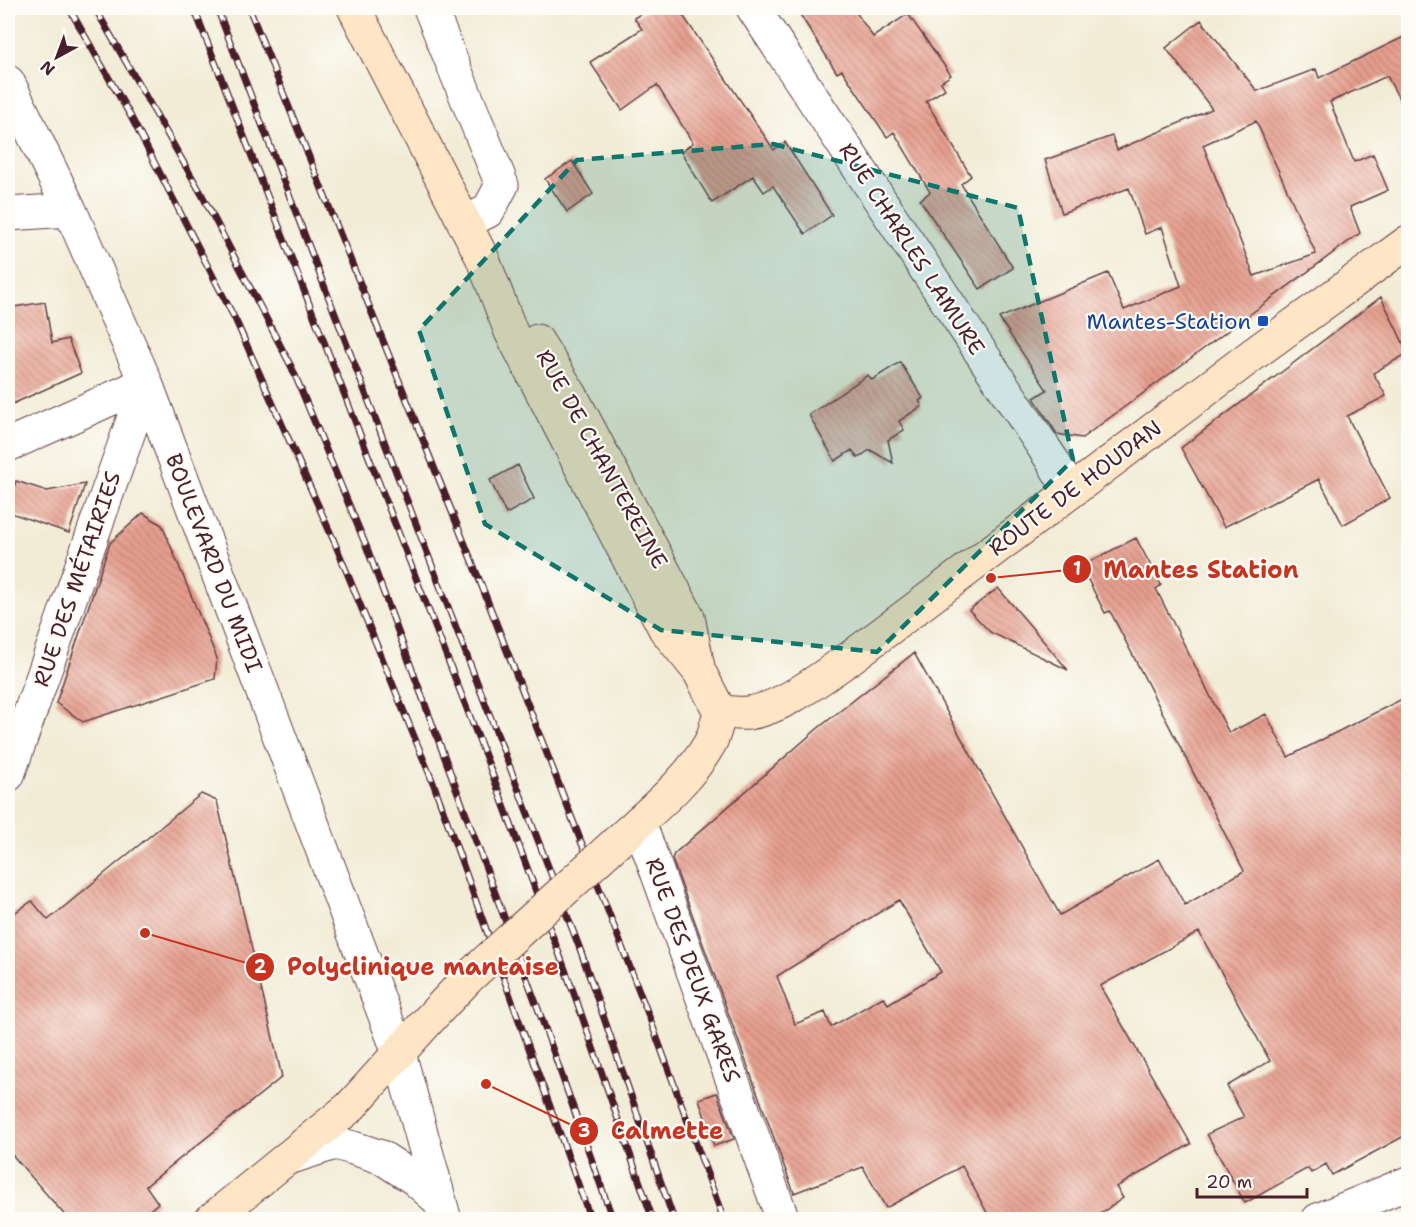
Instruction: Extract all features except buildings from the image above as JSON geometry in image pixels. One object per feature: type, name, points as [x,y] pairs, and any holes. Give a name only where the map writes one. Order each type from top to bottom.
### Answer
[{"type":"main road","name":"RUE DE CHANTEREINE","points":[[354,8],[482,257],[511,332],[665,629],[699,671],[720,712]]},
{"type":"main road","name":"ROUTE DE HOUDAN","points":[[720,712],[750,713],[776,704],[804,689],[850,658],[1255,352],[1408,242]]},
{"type":"main road","points":[[211,1220],[350,1107],[470,976],[682,780],[711,741],[720,712]]},
{"type":"street","points":[[430,8],[502,186],[488,211],[464,223]]},
{"type":"street","name":"RUE CHARLES LAMURE","points":[[753,8],[1052,460],[1070,491]]},
{"type":"street","name":"BOULEVARD DU MIDI","points":[[8,82],[70,210],[146,383],[399,1053],[443,1210]]},
{"type":"street","points":[[8,214],[70,210]]},
{"type":"street","points":[[8,445],[146,383]]},
{"type":"street","name":"RUE DES MÉTAIRIES","points":[[8,775],[146,383]]},
{"type":"street","name":"RUE DES DEUX GARES","points":[[628,832],[783,1220]]},
{"type":"street","points":[[288,1158],[335,1143],[381,1157],[415,1179],[443,1210]]},
{"type":"street","points":[[1318,1220],[1408,1183]]},
{"type":"highlighted area","points":[[773,144],[1018,208],[1073,460],[877,652],[661,630],[485,524],[419,330],[577,160]]},
{"type":"railway","points":[[69,8],[130,115],[236,321],[334,541],[434,785],[591,1220]]},
{"type":"railway","points":[[95,8],[201,193],[292,368],[367,548],[540,1014],[613,1220]]},
{"type":"railway","points":[[194,8],[490,768],[576,999],[653,1220]]},
{"type":"railway","points":[[217,8],[580,949],[674,1220]]},
{"type":"railway","points":[[249,8],[481,584],[650,1019],[724,1220]]},
{"type":"place","name":"Mantes-Station","points":[[1263,321]]},
{"type":"place","name":"Mantes Station","points":[[991,578]]},
{"type":"place","name":"Polyclinique mantaise","points":[[145,933]]},
{"type":"place","name":"Calmette","points":[[486,1084]]}]
